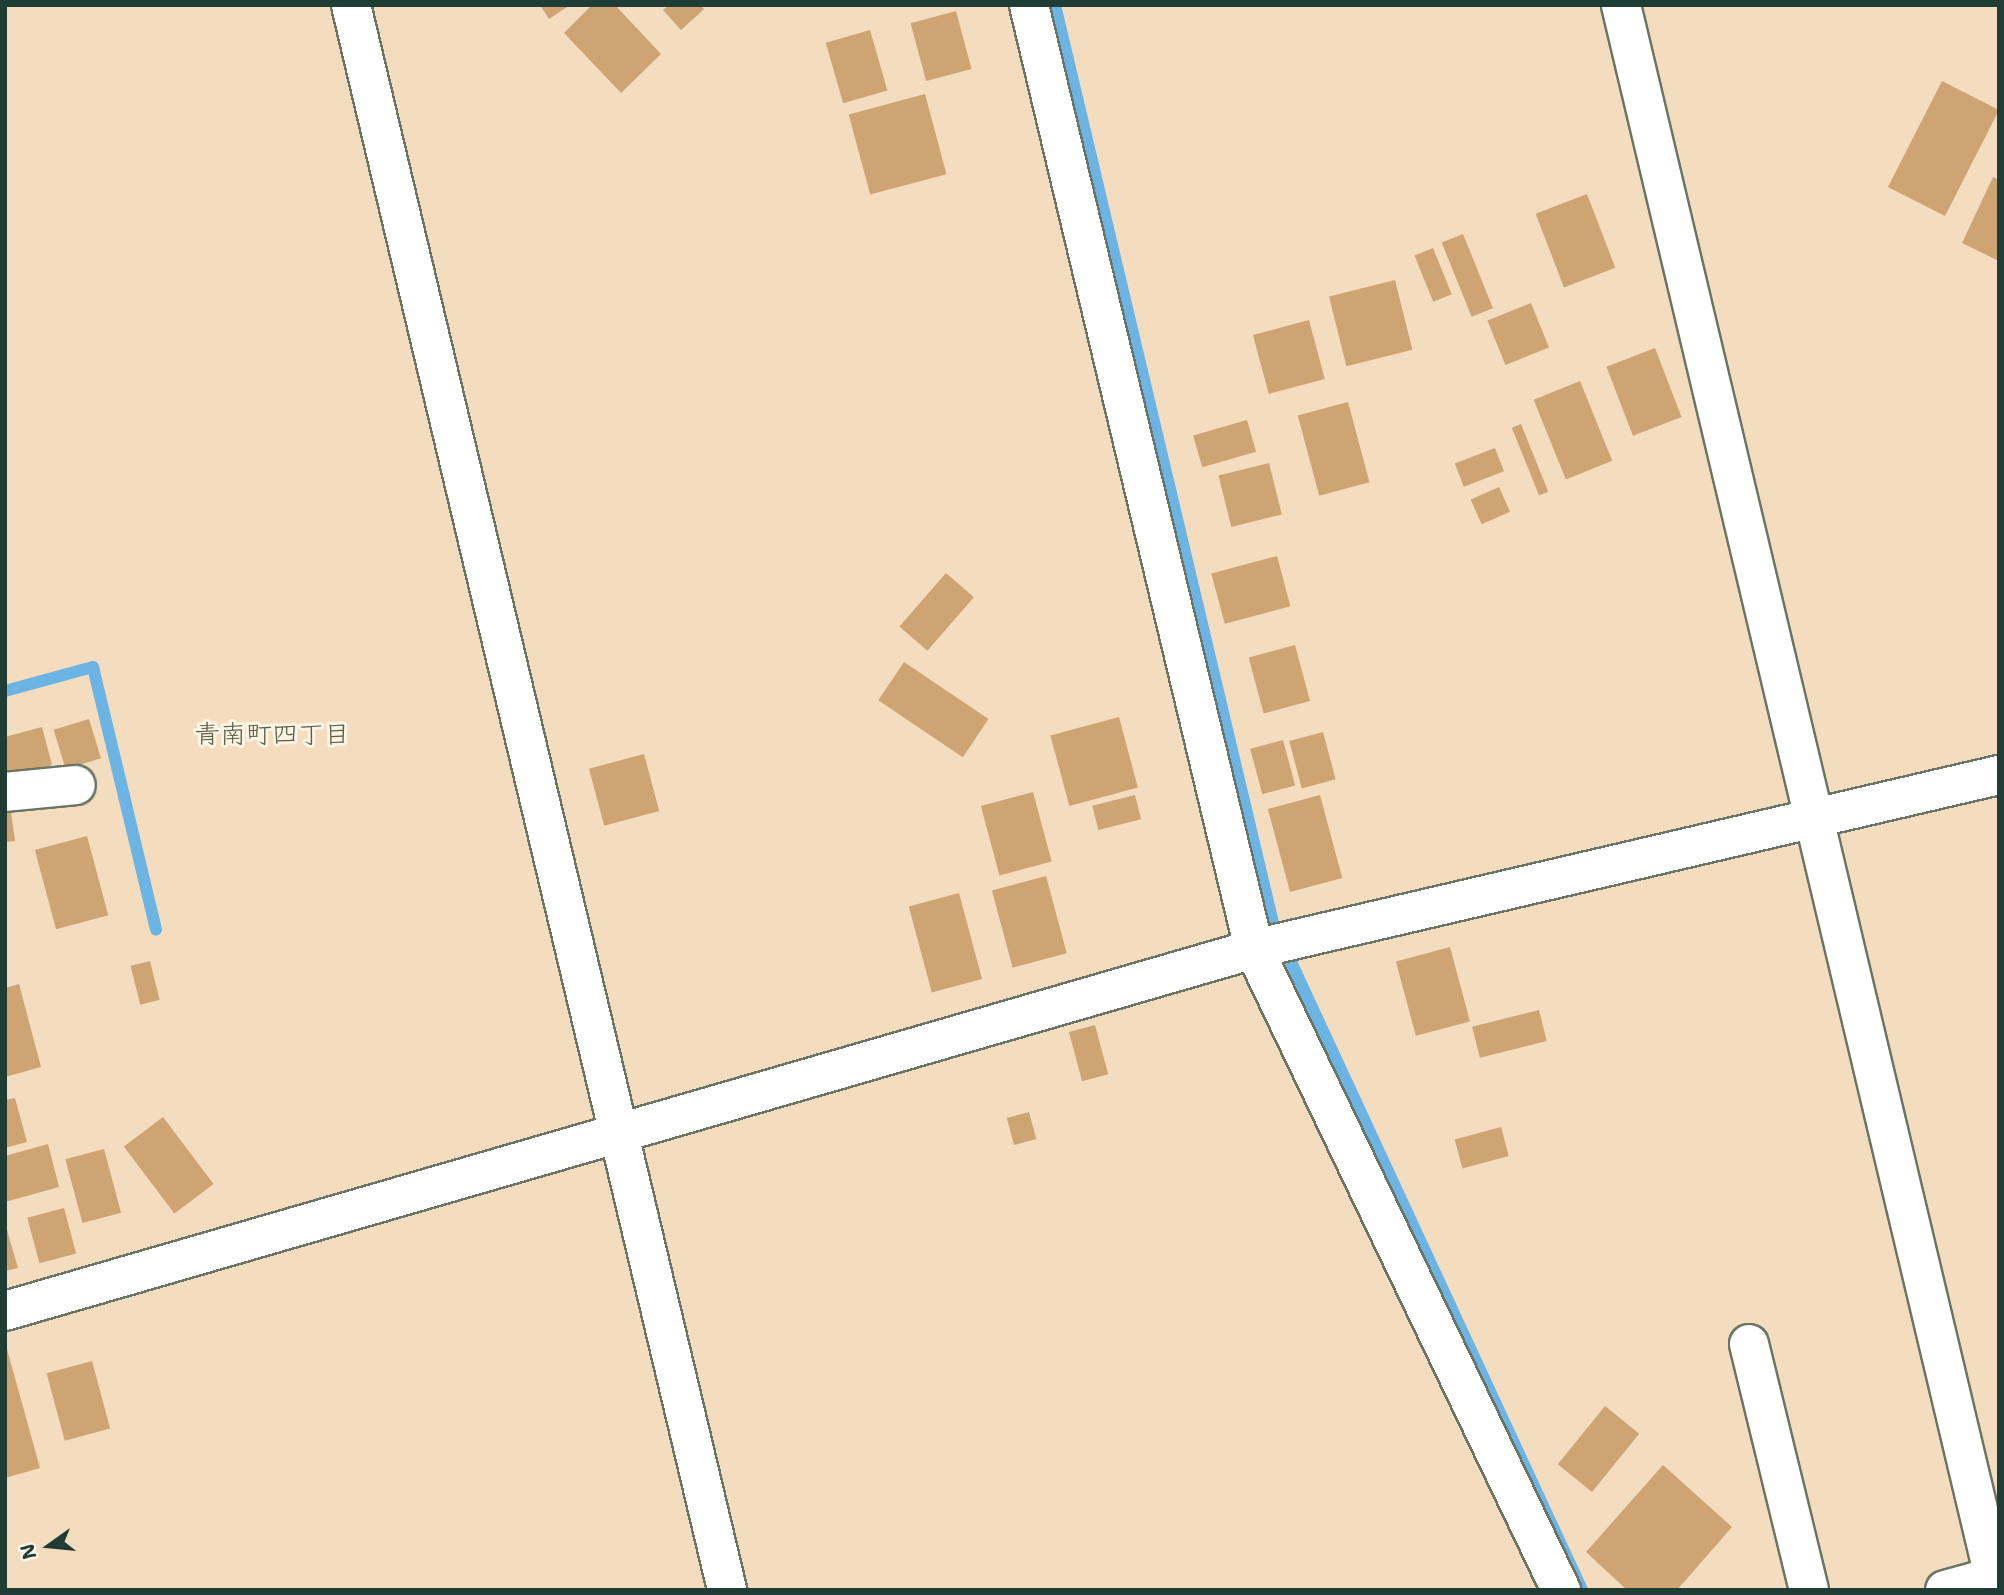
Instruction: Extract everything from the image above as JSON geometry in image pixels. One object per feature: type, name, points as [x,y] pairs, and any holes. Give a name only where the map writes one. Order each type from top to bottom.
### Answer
[{"type":"street","points":[[351,5],[727,1590]]},
{"type":"street","points":[[1029,5],[1254,949],[1561,1590]]},
{"type":"street","points":[[1621,5],[1812,820],[1996,1580],[1945,1590]]},
{"type":"street","points":[[5,1311],[617,1131],[1254,949],[1999,775]]},
{"type":"street","points":[[5,792],[76,785]]},
{"type":"street","points":[[1749,1344],[1809,1590]]},
{"type":"building","points":[[540,5],[570,5],[549,19]]},
{"type":"building","points":[[592,5],[615,5],[661,54],[621,93],[564,33]]},
{"type":"building","points":[[669,5],[700,5],[704,9],[681,30],[663,10]]},
{"type":"building","points":[[956,11],[972,69],[926,81],[911,23]]},
{"type":"building","points":[[870,30],[887,91],[843,103],[826,43]]},
{"type":"building","points":[[1942,81],[1999,110],[1945,216],[1888,187]]},
{"type":"building","points":[[925,94],[946,174],[870,195],[849,114]]},
{"type":"building","points":[[1993,177],[1999,180],[1999,261],[1962,243]]},
{"type":"building","points":[[1587,194],[1615,268],[1564,287],[1536,214]]},
{"type":"building","points":[[1463,234],[1493,308],[1472,317],[1442,243]]},
{"type":"building","points":[[1433,248],[1452,294],[1433,302],[1414,255]]},
{"type":"building","points":[[1395,280],[1412,350],[1346,366],[1329,296]]},
{"type":"building","points":[[1531,303],[1549,348],[1505,365],[1487,321]]},
{"type":"building","points":[[1309,320],[1325,379],[1269,394],[1253,335]]},
{"type":"building","points":[[1655,348],[1682,417],[1633,436],[1606,367]]},
{"type":"building","points":[[1580,381],[1612,461],[1566,479],[1534,400]]},
{"type":"building","points":[[1348,402],[1369,482],[1319,496],[1298,415]]},
{"type":"building","points":[[1247,420],[1256,452],[1202,467],[1193,435]]},
{"type":"building","points":[[1521,424],[1548,492],[1539,495],[1512,428]]},
{"type":"building","points":[[1495,448],[1504,471],[1464,487],[1455,463]]},
{"type":"building","points":[[1269,463],[1282,514],[1231,527],[1219,476]]},
{"type":"building","points":[[1499,487],[1510,512],[1482,524],[1471,500]]},
{"type":"building","points":[[1277,556],[1290,606],[1225,624],[1211,574]]},
{"type":"building","points":[[946,573],[974,597],[927,651],[899,627]]},
{"type":"building","points":[[1295,645],[1310,701],[1264,713],[1249,657]]},
{"type":"building","points":[[904,662],[989,719],[963,757],[878,700]]},
{"type":"building","points":[[1119,717],[1138,788],[1069,806],[1050,735]]},
{"type":"building","points":[[89,719],[101,758],[66,769],[54,730]]},
{"type":"building","points":[[42,727],[52,765],[5,778],[5,737]]},
{"type":"building","points":[[1323,732],[1336,779],[1302,788],[1289,741]]},
{"type":"building","points":[[1283,740],[1295,785],[1262,794],[1250,749]]},
{"type":"building","points":[[644,754],[659,811],[604,826],[589,769]]},
{"type":"building","points":[[1033,792],[1052,862],[999,876],[981,806]]},
{"type":"building","points":[[1135,795],[1141,819],[1098,830],[1092,806]]},
{"type":"building","points":[[1320,795],[1342,878],[1290,892],[1268,809]]},
{"type":"building","points":[[11,812],[15,841],[5,842],[5,813]]},
{"type":"building","points":[[87,836],[108,915],[56,929],[35,850]]},
{"type":"building","points":[[1046,876],[1067,953],[1013,968],[992,890]]},
{"type":"building","points":[[959,893],[982,979],[932,992],[909,906]]},
{"type":"building","points":[[1450,947],[1470,1021],[1416,1036],[1396,961]]},
{"type":"building","points":[[150,961],[160,1000],[140,1005],[131,966]]},
{"type":"building","points":[[19,984],[41,1067],[5,1077],[5,988]]},
{"type":"building","points":[[1539,1010],[1547,1041],[1480,1058],[1472,1027]]},
{"type":"building","points":[[1095,1025],[1108,1074],[1082,1081],[1069,1032]]},
{"type":"building","points":[[15,1098],[27,1142],[5,1148],[5,1100]]},
{"type":"building","points":[[1029,1112],[1036,1139],[1014,1145],[1007,1118]]},
{"type":"building","points":[[163,1117],[214,1184],[174,1214],[124,1146]]},
{"type":"building","points":[[1501,1127],[1509,1156],[1462,1168],[1455,1139]]},
{"type":"building","points":[[48,1144],[59,1187],[5,1202],[5,1156]]},
{"type":"building","points":[[104,1149],[121,1213],[82,1223],[65,1159]]},
{"type":"building","points":[[64,1208],[76,1253],[39,1263],[27,1218]]},
{"type":"building","points":[[5,1223],[18,1268],[5,1271]]},
{"type":"building","points":[[5,1342],[40,1468],[5,1478]]},
{"type":"building","points":[[92,1361],[110,1429],[65,1441],[47,1373]]},
{"type":"building","points":[[1605,1406],[1639,1434],[1592,1492],[1558,1464]]},
{"type":"building","points":[[1663,1465],[1732,1527],[1677,1590],[1627,1590],[1586,1552]]},
{"type":"waterway","points":[[1055,5],[1273,923],[1582,1590]]},
{"type":"waterway","points":[[5,691],[93,667],[156,930]]},
{"type":"district","name":"青南町四丁目","points":[[272,734]]}]
